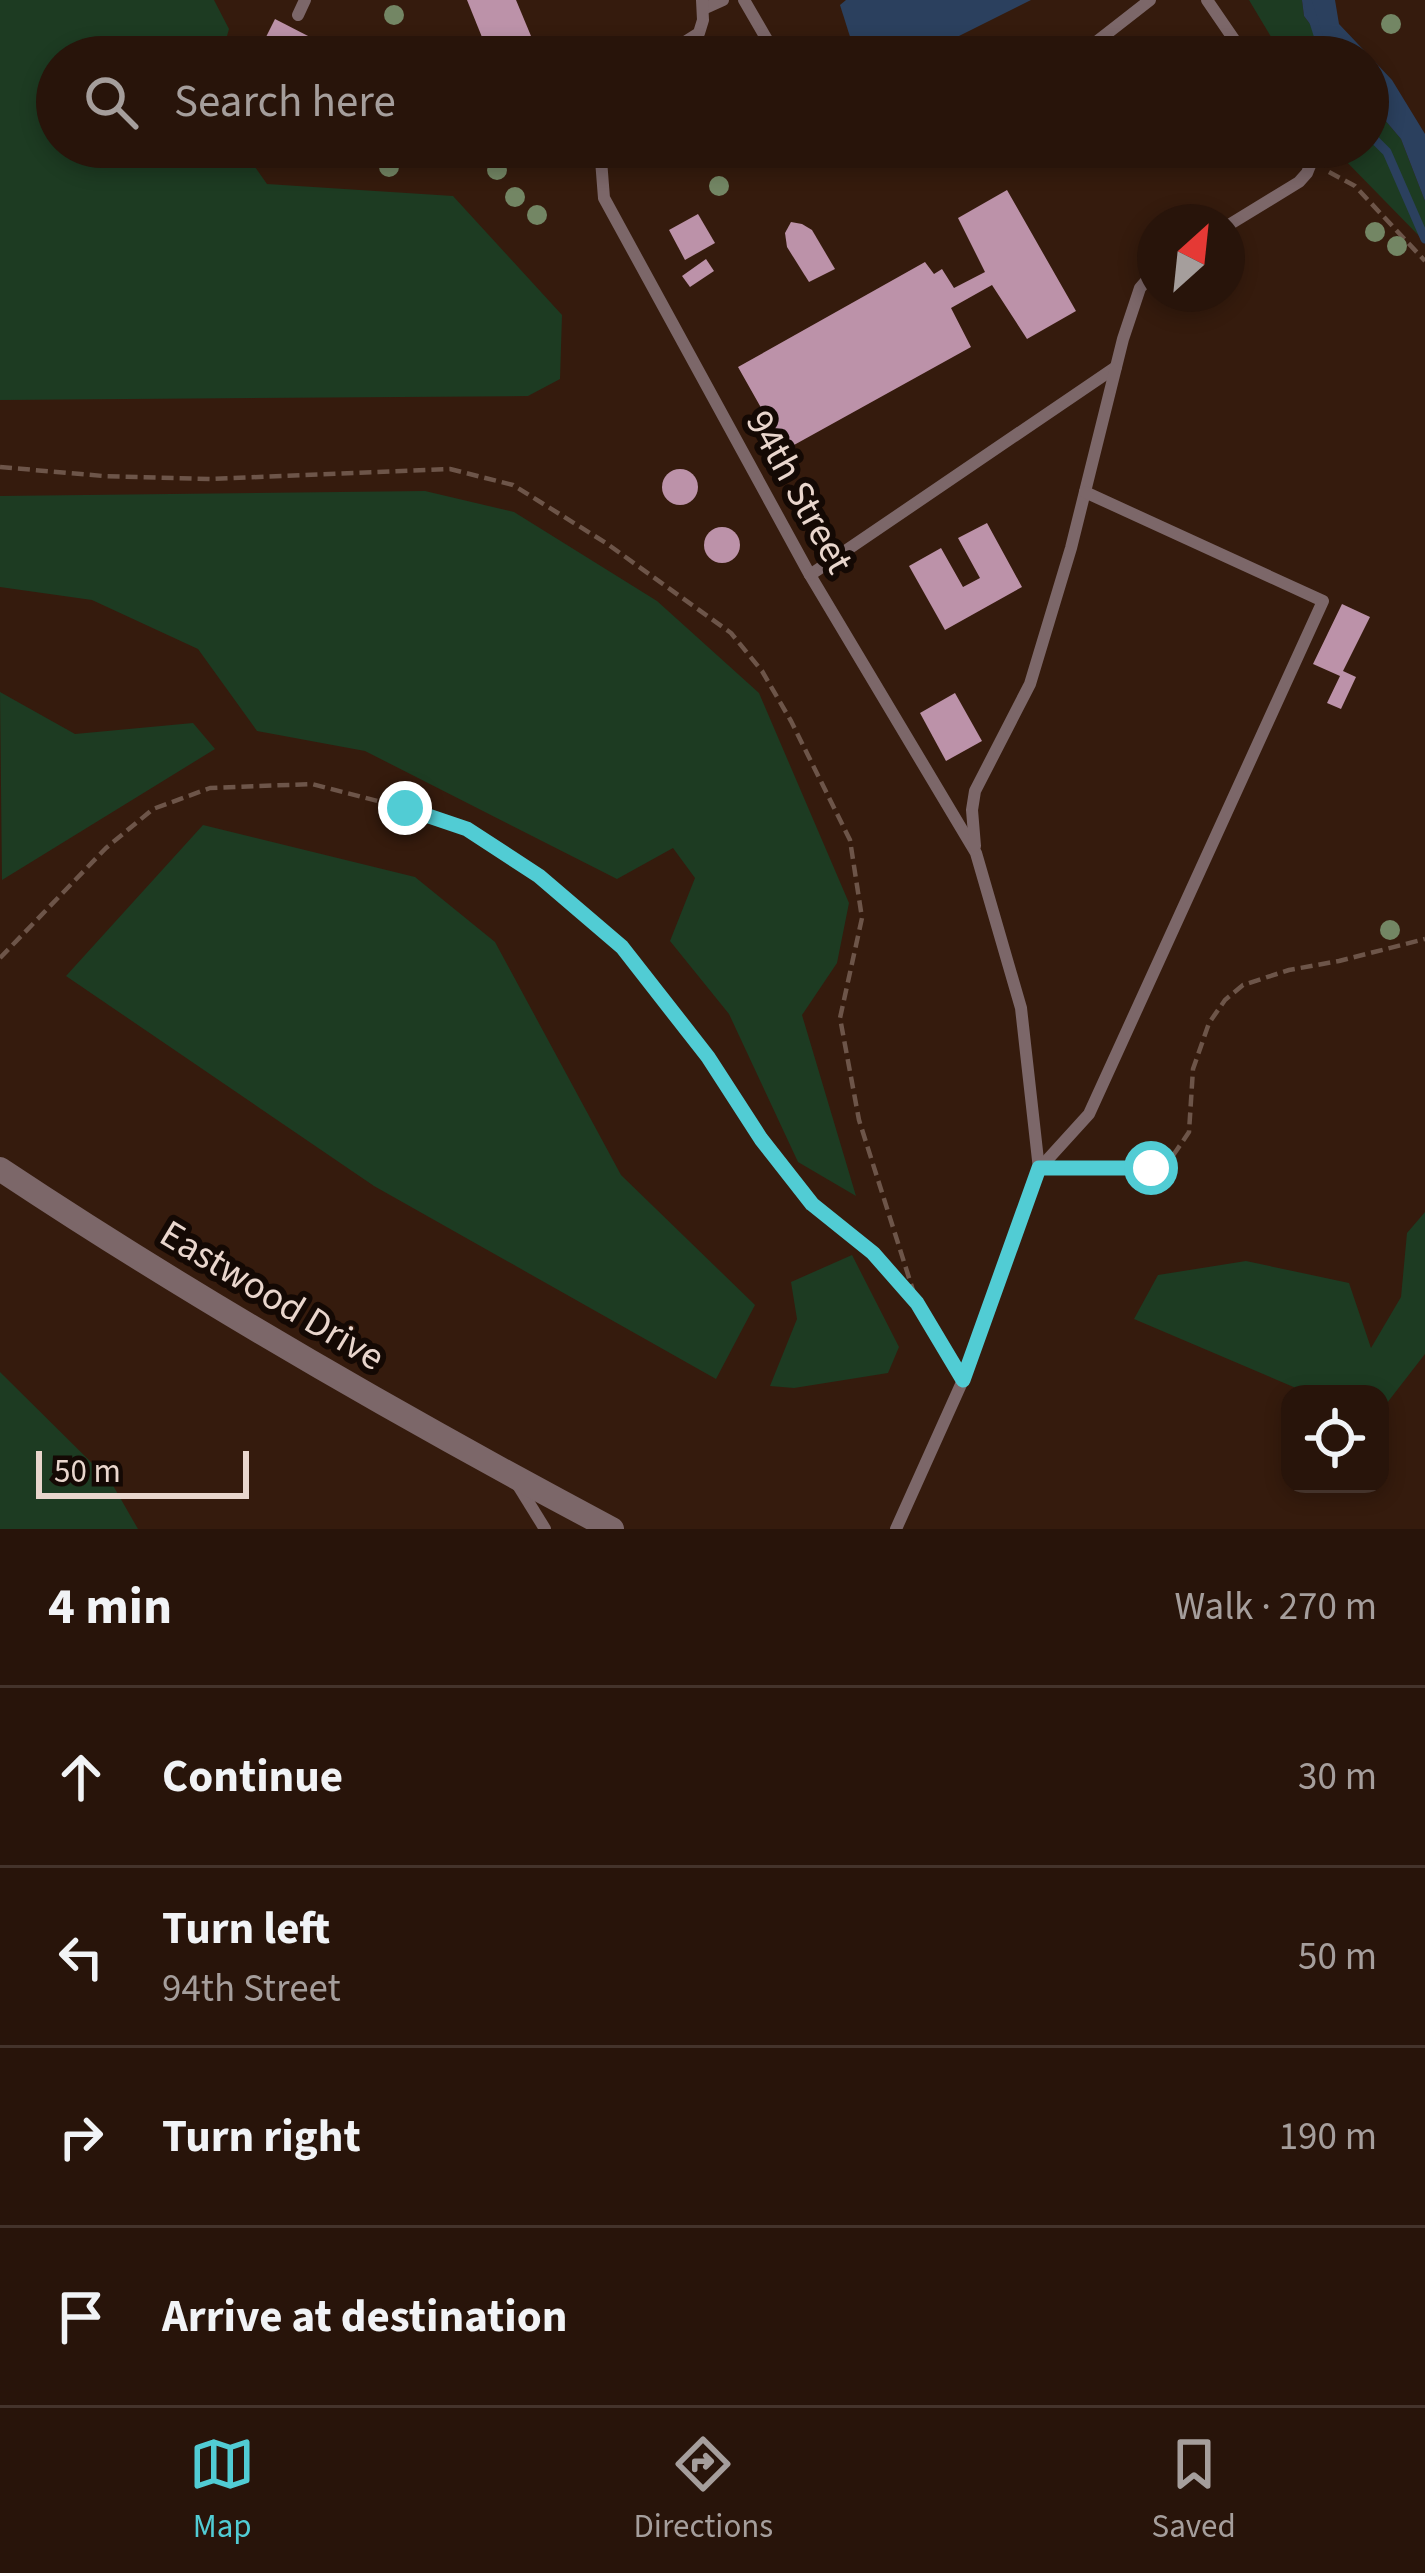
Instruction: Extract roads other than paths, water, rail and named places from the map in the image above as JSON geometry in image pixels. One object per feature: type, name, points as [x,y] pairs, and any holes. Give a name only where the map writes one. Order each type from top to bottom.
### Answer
[{"type":"street","name":"Eastwood Drive","points":[[0,1169],[216,1306],[386,1406],[612,1529]]},
{"type":"lane","points":[[298,15],[304,0]]},
{"type":"lane","points":[[694,36],[699,33],[703,5],[723,0]]},
{"type":"lane","points":[[744,0],[765,36]]},
{"type":"lane","points":[[1104,36],[1150,0]]},
{"type":"lane","points":[[1208,0],[1232,36]]},
{"type":"lane","name":"94th Street","points":[[602,168],[604,198],[810,575],[976,854]]},
{"type":"lane","points":[[1245,215],[1299,182],[1309,168]]},
{"type":"lane","name":"94th Street","points":[[896,1529],[963,1380],[1039,1168],[1021,1008],[976,854],[972,810],[975,791],[1030,684],[1137,301]]},
{"type":"lane","points":[[810,575],[1116,367]]},
{"type":"lane","points":[[1039,1168],[1089,1114],[1323,601],[1085,492]]},
{"type":"lane","name":"Eastwood Drive","points":[[512,1476],[545,1529]]},
{"type":"water","points":[[846,0],[1031,0],[959,36],[850,36],[840,5]]},
{"type":"water","points":[[1302,0],[1335,0],[1339,24],[1350,36],[1319,36],[1304,16]]},
{"type":"water","points":[[1389,77],[1425,134],[1425,201],[1401,139],[1389,125]]},
{"type":"waterway","points":[[1307,0],[1318,36]]},
{"type":"waterway","points":[[1389,157],[1425,239]]}]
